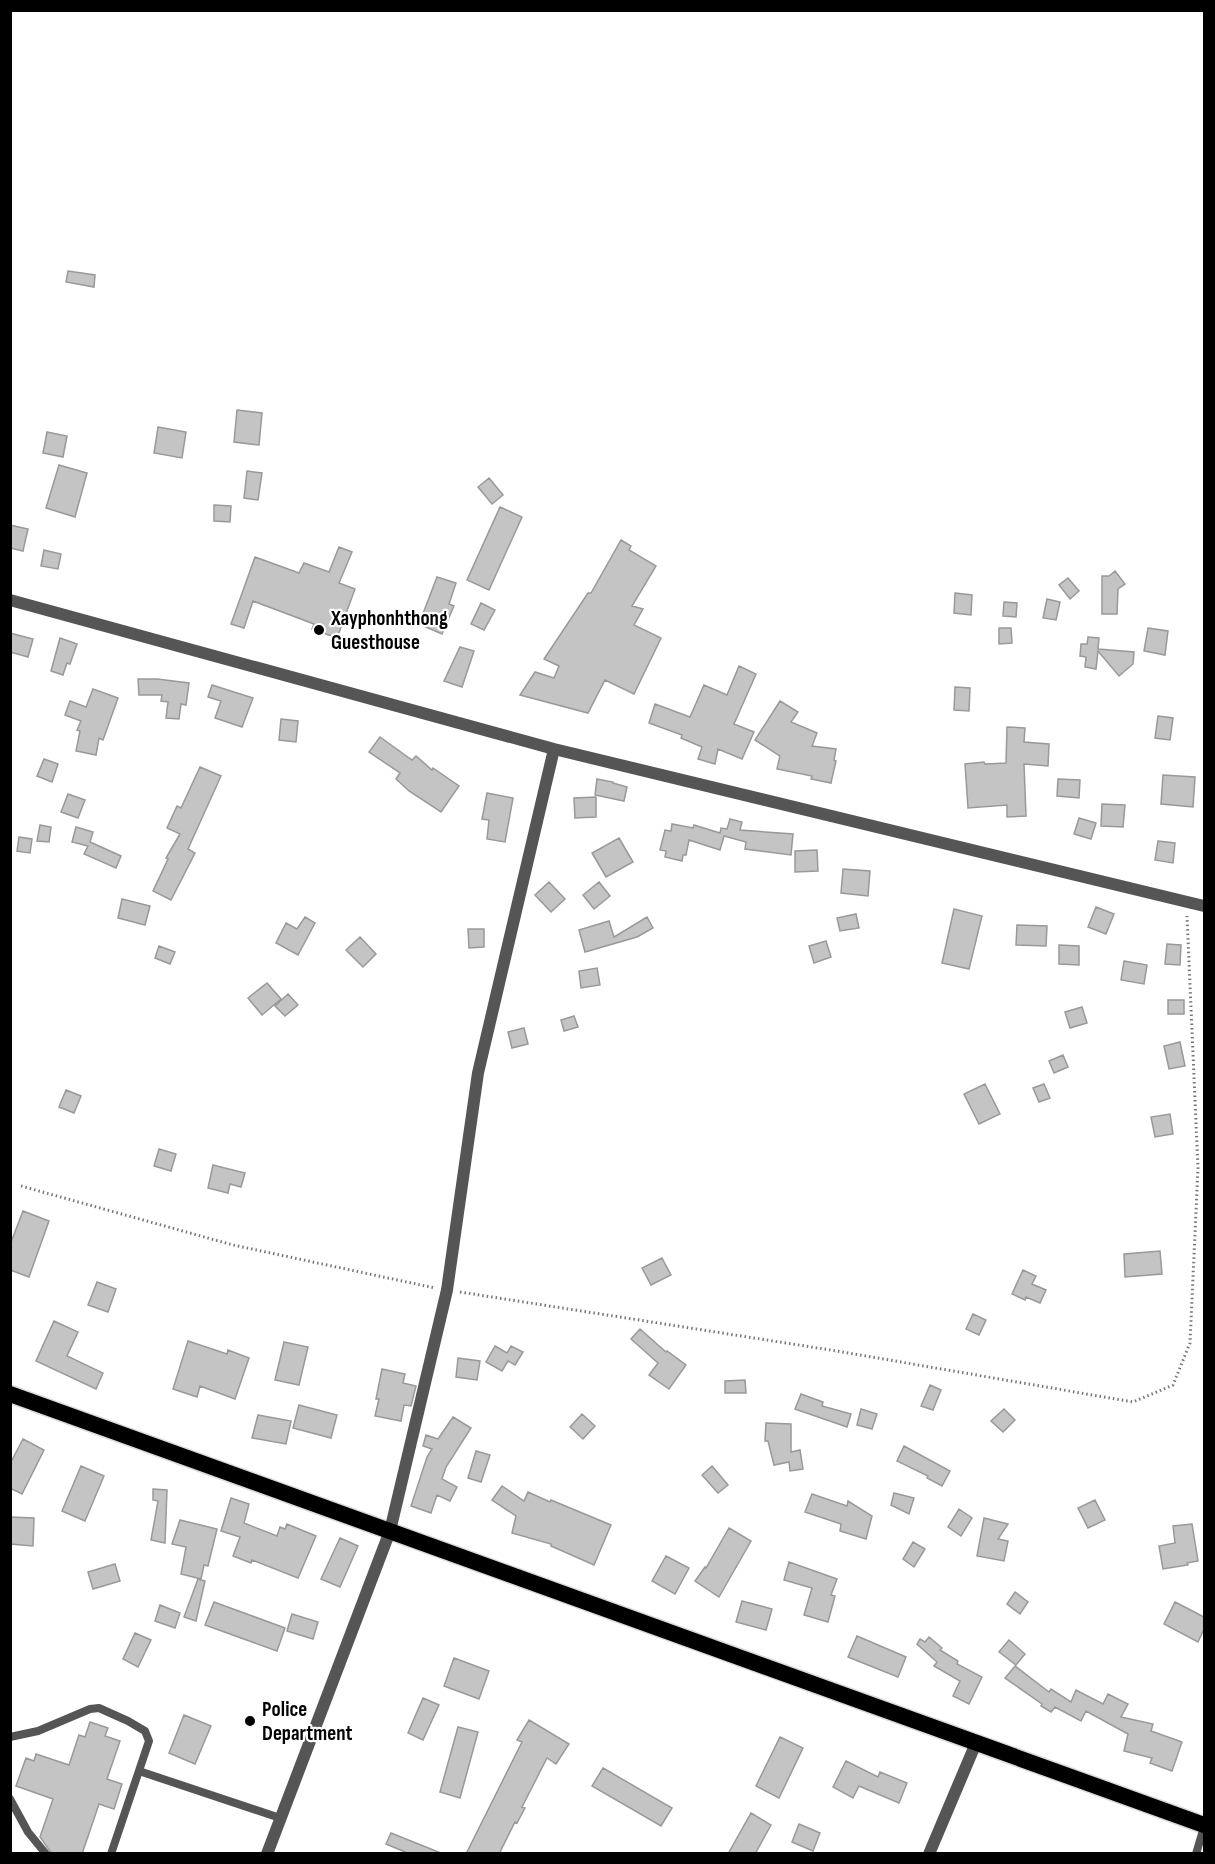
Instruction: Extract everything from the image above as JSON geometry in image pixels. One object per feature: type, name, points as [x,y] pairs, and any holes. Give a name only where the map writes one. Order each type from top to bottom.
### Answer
[{"type":"highway","points":[[10,1394],[1204,1826]]},
{"type":"street","points":[[10,600],[554,749],[1204,906]]},
{"type":"street","points":[[267,1854],[390,1531],[447,1290],[478,1073],[554,749]]},
{"type":"street","points":[[928,1854],[976,1743]]},
{"type":"lane","points":[[10,1737],[38,1731],[90,1709],[99,1708],[128,1720],[149,1736],[111,1854]]},
{"type":"lane","points":[[139,1771],[280,1818]]},
{"type":"lane","points":[[10,1799],[28,1832],[46,1854]]},
{"type":"lane","points":[[1196,1854],[1204,1826]]},
{"type":"path","points":[[21,1186],[233,1245],[447,1290],[837,1350],[1133,1402],[1173,1385],[1190,1343],[1198,1167],[1186,902]]},
{"type":"building","points":[[68,271],[95,275],[94,287],[66,282]]},
{"type":"building","points":[[237,410],[262,413],[259,445],[234,442]]},
{"type":"building","points":[[158,427],[186,432],[182,458],[154,453]]},
{"type":"building","points":[[47,432],[67,436],[63,457],[43,453]]},
{"type":"building","points":[[59,465],[87,473],[75,517],[46,508]]},
{"type":"building","points":[[247,471],[262,473],[258,500],[244,498]]},
{"type":"building","points":[[489,478],[503,495],[492,504],[478,487]]},
{"type":"building","points":[[214,505],[231,506],[230,522],[214,521]]},
{"type":"building","points":[[500,507],[522,517],[489,590],[467,580]]},
{"type":"building","points":[[10,525],[28,529],[23,551],[10,548]]},
{"type":"building","points":[[621,540],[631,546],[629,550],[656,566],[632,606],[643,609],[634,625],[661,638],[634,694],[605,680],[588,713],[520,695],[535,672],[554,678],[559,666],[544,659],[588,593],[591,593]]},
{"type":"building","points":[[339,547],[352,552],[339,583],[355,589],[337,638],[312,629],[314,624],[253,601],[244,628],[231,624],[255,557],[299,573],[304,563],[329,572]]},
{"type":"building","points":[[44,550],[61,554],[58,569],[41,566]]},
{"type":"building","points":[[1115,571],[1125,584],[1118,589],[1117,614],[1102,614],[1102,576],[1109,576]]},
{"type":"building","points":[[437,577],[456,583],[449,604],[454,606],[442,634],[419,624]]},
{"type":"building","points":[[1068,578],[1079,591],[1070,599],[1059,585]]},
{"type":"building","points":[[955,593],[972,595],[971,615],[954,613]]},
{"type":"building","points":[[1047,599],[1060,602],[1056,620],[1043,618]]},
{"type":"building","points":[[1004,602],[1017,603],[1016,617],[1003,616]]},
{"type":"building","points":[[481,603],[495,610],[484,630],[471,624]]},
{"type":"building","points":[[999,628],[1011,628],[1012,643],[999,644]]},
{"type":"building","points":[[1148,628],[1168,631],[1165,655],[1144,651]]},
{"type":"building","points":[[10,633],[33,639],[28,657],[10,652]]},
{"type":"building","points":[[1088,637],[1099,638],[1098,649],[1134,652],[1133,664],[1119,676],[1098,651],[1096,669],[1085,667],[1086,657],[1080,656],[1081,644],[1087,644]]},
{"type":"building","points":[[60,638],[77,644],[70,664],[67,663],[63,675],[51,671]]},
{"type":"building","points":[[460,647],[474,651],[462,687],[444,681]]},
{"type":"building","points":[[739,666],[756,674],[734,724],[754,732],[742,759],[718,749],[715,764],[698,759],[702,747],[681,738],[682,735],[649,723],[655,704],[690,717],[704,685],[727,695]]},
{"type":"building","points":[[138,679],[189,683],[186,705],[181,704],[179,719],[166,718],[168,702],[161,701],[162,695],[139,695]]},
{"type":"building","points":[[212,685],[253,698],[242,727],[215,718],[221,701],[208,697]]},
{"type":"building","points":[[955,687],[970,688],[969,711],[954,710]]},
{"type":"building","points":[[93,689],[118,698],[103,740],[99,738],[96,755],[76,751],[80,731],[77,730],[81,721],[65,715],[70,701],[86,707]]},
{"type":"building","points":[[780,701],[798,712],[791,722],[817,733],[812,746],[836,749],[831,783],[811,779],[812,776],[777,769],[780,756],[755,740]]},
{"type":"building","points":[[1158,716],[1173,718],[1170,740],[1155,738]]},
{"type":"building","points":[[281,719],[298,721],[296,742],[279,740]]},
{"type":"building","points":[[1007,727],[1025,728],[1024,742],[1049,744],[1048,766],[1024,764],[1026,816],[1007,817],[1007,805],[968,808],[965,764],[1006,763]]},
{"type":"building","points":[[380,737],[412,760],[416,756],[432,770],[433,768],[459,786],[441,812],[409,791],[396,779],[400,773],[369,752]]},
{"type":"building","points":[[44,759],[58,764],[52,782],[37,776]]},
{"type":"building","points":[[200,767],[221,776],[188,849],[195,853],[171,900],[153,891],[168,859],[166,858],[180,834],[167,828],[177,806],[181,808]]},
{"type":"building","points":[[1163,775],[1195,777],[1193,807],[1161,804]]},
{"type":"building","points":[[597,779],[627,787],[624,801],[595,795]]},
{"type":"building","points":[[1058,779],[1080,780],[1079,798],[1057,796]]},
{"type":"building","points":[[487,793],[513,798],[505,842],[487,839],[489,820],[482,819]]},
{"type":"building","points":[[68,794],[85,800],[78,818],[61,812]]},
{"type":"building","points":[[596,797],[596,817],[575,818],[574,798]]},
{"type":"building","points":[[1102,804],[1125,805],[1123,827],[1101,826]]},
{"type":"building","points":[[1079,818],[1096,823],[1091,839],[1074,834]]},
{"type":"building","points":[[730,819],[742,822],[740,830],[793,834],[791,855],[745,849],[746,842],[724,836],[720,850],[689,840],[686,855],[683,855],[682,861],[665,857],[666,851],[660,850],[665,830],[671,831],[672,824],[693,828],[694,825],[720,833],[721,828],[727,829]]},
{"type":"building","points":[[40,825],[51,827],[49,842],[37,841]]},
{"type":"building","points":[[76,827],[93,832],[90,842],[121,856],[116,868],[84,854],[88,846],[72,842]]},
{"type":"building","points":[[19,837],[32,839],[30,853],[17,851]]},
{"type":"building","points":[[619,838],[633,862],[606,877],[592,853]]},
{"type":"building","points":[[1158,841],[1175,843],[1173,863],[1155,860]]},
{"type":"building","points":[[817,850],[818,871],[795,872],[795,851]]},
{"type":"building","points":[[843,869],[870,871],[868,896],[841,893]]},
{"type":"building","points":[[549,882],[565,899],[551,912],[535,895]]},
{"type":"building","points":[[599,882],[610,896],[594,909],[583,895]]},
{"type":"building","points":[[122,899],[150,906],[145,925],[118,918]]},
{"type":"building","points":[[1096,907],[1114,914],[1106,934],[1088,927]]},
{"type":"building","points":[[954,909],[982,916],[969,969],[942,963]]},
{"type":"building","points":[[856,914],[859,928],[840,931],[837,918]]},
{"type":"building","points":[[305,917],[315,923],[298,955],[276,943],[286,923],[297,929]]},
{"type":"building","points":[[647,917],[653,928],[637,937],[585,952],[579,930],[609,921],[614,937]]},
{"type":"building","points":[[1017,925],[1047,926],[1046,946],[1016,945]]},
{"type":"building","points":[[468,929],[484,929],[484,947],[469,948]]},
{"type":"building","points":[[360,937],[376,954],[363,967],[346,950]]},
{"type":"building","points":[[826,941],[831,957],[814,963],[809,946]]},
{"type":"building","points":[[1167,944],[1181,945],[1180,965],[1165,964]]},
{"type":"building","points":[[1059,945],[1079,946],[1079,965],[1059,964]]},
{"type":"building","points":[[159,946],[175,952],[170,964],[155,958]]},
{"type":"building","points":[[1124,961],[1147,965],[1144,984],[1121,980]]},
{"type":"building","points":[[597,968],[600,985],[581,988],[579,971]]},
{"type":"building","points":[[267,983],[281,999],[262,1015],[248,998]]},
{"type":"building","points":[[288,994],[298,1005],[285,1016],[275,1006]]},
{"type":"building","points":[[1168,1000],[1184,1000],[1184,1014],[1168,1014]]},
{"type":"building","points":[[1082,1007],[1087,1023],[1070,1028],[1065,1012]]},
{"type":"building","points":[[574,1016],[578,1027],[564,1031],[561,1020]]},
{"type":"building","points":[[524,1028],[528,1044],[512,1048],[508,1032]]},
{"type":"building","points":[[1180,1042],[1185,1066],[1169,1069],[1164,1046]]},
{"type":"building","points":[[1063,1055],[1068,1067],[1054,1073],[1049,1061]]},
{"type":"building","points":[[985,1084],[1000,1114],[979,1124],[964,1094]]},
{"type":"building","points":[[1044,1084],[1050,1098],[1039,1102],[1033,1088]]},
{"type":"building","points":[[66,1090],[81,1096],[74,1113],[59,1107]]},
{"type":"building","points":[[1170,1114],[1173,1134],[1155,1137],[1151,1117]]},
{"type":"building","points":[[159,1149],[176,1154],[171,1171],[154,1166]]},
{"type":"building","points":[[213,1165],[245,1173],[241,1187],[230,1184],[228,1193],[208,1188]]},
{"type":"building","points":[[23,1211],[49,1221],[29,1277],[10,1270],[10,1245]]},
{"type":"building","points":[[1160,1251],[1162,1274],[1125,1277],[1124,1254]]},
{"type":"building","points":[[662,1258],[671,1275],[651,1285],[642,1268]]},
{"type":"building","points":[[1023,1270],[1036,1276],[1032,1284],[1046,1290],[1040,1303],[1012,1294]]},
{"type":"building","points":[[97,1282],[116,1289],[108,1312],[88,1305]]},
{"type":"building","points":[[973,1314],[986,1320],[979,1335],[966,1329]]},
{"type":"building","points":[[54,1321],[78,1332],[67,1356],[103,1373],[96,1389],[36,1361]]},
{"type":"building","points":[[640,1329],[666,1352],[686,1365],[669,1389],[649,1375],[658,1363],[631,1339]]},
{"type":"building","points":[[188,1341],[227,1354],[228,1350],[249,1358],[235,1399],[200,1386],[197,1397],[173,1389]]},
{"type":"building","points":[[284,1342],[308,1347],[299,1385],[275,1380]]},
{"type":"building","points":[[495,1346],[507,1353],[511,1346],[523,1352],[515,1365],[508,1361],[502,1371],[486,1362]]},
{"type":"building","points":[[458,1358],[480,1361],[477,1380],[456,1377]]},
{"type":"building","points":[[382,1369],[405,1374],[403,1383],[416,1386],[411,1406],[404,1405],[401,1421],[375,1416]]},
{"type":"building","points":[[745,1380],[746,1393],[725,1393],[725,1381]]},
{"type":"building","points":[[930,1385],[941,1390],[933,1410],[921,1406]]},
{"type":"building","points":[[801,1394],[823,1402],[822,1406],[851,1414],[847,1427],[795,1409]]},
{"type":"building","points":[[299,1405],[337,1415],[331,1438],[293,1428]]},
{"type":"building","points":[[861,1409],[877,1414],[872,1429],[857,1425]]},
{"type":"building","points":[[1004,1409],[1015,1420],[1003,1432],[991,1421]]},
{"type":"building","points":[[582,1414],[595,1426],[583,1439],[570,1427]]},
{"type":"building","points":[[258,1415],[291,1421],[286,1444],[252,1438]]},
{"type":"building","points":[[453,1417],[471,1428],[446,1467],[442,1479],[457,1487],[450,1501],[437,1495],[431,1513],[411,1506],[427,1457],[432,1449],[423,1446],[426,1435],[438,1439]]},
{"type":"building","points":[[766,1423],[791,1424],[791,1452],[800,1450],[803,1469],[790,1471],[789,1462],[774,1465],[768,1441],[765,1441]]},
{"type":"building","points":[[23,1439],[44,1450],[22,1494],[10,1488],[10,1464]]},
{"type":"building","points":[[904,1446],[950,1471],[942,1486],[927,1478],[928,1476],[897,1461]]},
{"type":"building","points":[[476,1451],[490,1455],[481,1482],[468,1478]]},
{"type":"building","points":[[81,1466],[104,1476],[85,1521],[62,1511]]},
{"type":"building","points":[[712,1466],[728,1485],[718,1493],[702,1475]]},
{"type":"building","points":[[502,1486],[524,1501],[528,1492],[611,1525],[594,1565],[551,1544],[512,1533],[516,1516],[492,1500]]},
{"type":"building","points":[[153,1489],[167,1490],[165,1543],[151,1540],[158,1501],[153,1500]]},
{"type":"building","points":[[894,1493],[914,1498],[909,1514],[891,1505]]},
{"type":"building","points":[[812,1494],[847,1506],[848,1501],[872,1516],[866,1539],[840,1531],[841,1524],[805,1512]]},
{"type":"building","points":[[231,1498],[249,1504],[244,1523],[277,1536],[280,1527],[285,1529],[287,1524],[316,1536],[298,1578],[252,1560],[251,1563],[233,1556],[240,1537],[221,1531]]},
{"type":"building","points":[[1095,1500],[1105,1520],[1088,1528],[1078,1508]]},
{"type":"building","points":[[959,1509],[972,1518],[961,1536],[948,1527]]},
{"type":"building","points":[[10,1517],[34,1518],[33,1546],[10,1544]]},
{"type":"building","points":[[984,1518],[1008,1524],[998,1539],[1008,1541],[1004,1561],[977,1556]]},
{"type":"building","points":[[180,1520],[217,1529],[208,1566],[204,1565],[201,1579],[181,1574],[186,1547],[172,1544]]},
{"type":"building","points":[[1192,1524],[1198,1561],[1163,1569],[1159,1546],[1175,1543],[1173,1526]]},
{"type":"building","points":[[729,1528],[751,1541],[719,1597],[695,1581],[706,1568]]},
{"type":"building","points":[[340,1538],[358,1546],[340,1587],[321,1579]]},
{"type":"building","points":[[913,1542],[925,1549],[914,1567],[903,1559]]},
{"type":"building","points":[[666,1556],[689,1568],[675,1594],[652,1581]]},
{"type":"building","points":[[789,1562],[837,1579],[831,1595],[835,1596],[828,1622],[804,1615],[812,1588],[784,1580]]},
{"type":"building","points":[[115,1564],[120,1581],[93,1589],[88,1572]]},
{"type":"building","points":[[198,1579],[205,1581],[196,1621],[184,1617]]},
{"type":"building","points":[[1015,1592],[1028,1602],[1020,1614],[1007,1604]]},
{"type":"building","points":[[742,1601],[772,1609],[766,1630],[736,1622]]},
{"type":"building","points":[[214,1602],[285,1628],[277,1651],[205,1625]]},
{"type":"building","points":[[1175,1602],[1204,1617],[1204,1629],[1198,1642],[1164,1624]]},
{"type":"building","points":[[160,1605],[180,1613],[175,1628],[155,1621]]},
{"type":"building","points":[[292,1614],[318,1622],[313,1639],[287,1631]]},
{"type":"building","points":[[135,1633],[151,1640],[138,1667],[123,1659]]},
{"type":"building","points":[[857,1636],[906,1657],[898,1677],[848,1657]]},
{"type":"building","points":[[929,1637],[942,1648],[940,1650],[958,1661],[957,1664],[982,1677],[969,1704],[953,1696],[960,1681],[934,1666],[937,1662],[917,1644],[920,1639],[925,1642]]},
{"type":"building","points":[[1009,1640],[1025,1654],[1016,1665],[999,1652]]},
{"type":"building","points":[[454,1658],[489,1671],[479,1699],[444,1686]]},
{"type":"building","points":[[1015,1666],[1049,1692],[1051,1689],[1071,1702],[1076,1690],[1103,1704],[1108,1694],[1128,1704],[1121,1717],[1153,1724],[1151,1731],[1182,1742],[1172,1771],[1150,1763],[1152,1758],[1124,1751],[1128,1734],[1086,1711],[1081,1721],[1055,1707],[1051,1712],[1041,1706],[1042,1704],[1005,1678]]},
{"type":"building","points":[[423,1698],[439,1705],[423,1740],[408,1733]]},
{"type":"building","points":[[184,1715],[211,1726],[195,1764],[169,1753]]},
{"type":"building","points":[[529,1720],[569,1744],[556,1764],[547,1758],[522,1807],[525,1808],[517,1823],[515,1822],[499,1854],[466,1854],[522,1742],[517,1740]]},
{"type":"building","points":[[90,1722],[108,1728],[105,1736],[120,1741],[107,1779],[122,1784],[114,1809],[99,1804],[82,1854],[52,1854],[40,1837],[53,1799],[16,1786],[26,1758],[34,1761],[36,1754],[69,1765],[79,1735],[85,1737]]},
{"type":"building","points":[[458,1727],[478,1732],[460,1798],[440,1792]]},
{"type":"building","points":[[780,1737],[803,1748],[779,1798],[756,1786]]},
{"type":"building","points":[[846,1761],[878,1777],[880,1772],[907,1783],[899,1803],[859,1786],[853,1798],[833,1787]]},
{"type":"building","points":[[603,1768],[672,1808],[661,1826],[592,1786]]},
{"type":"building","points":[[751,1813],[771,1825],[755,1854],[728,1854]]},
{"type":"building","points":[[799,1824],[820,1833],[813,1851],[792,1842]]},
{"type":"building","points":[[391,1833],[441,1854],[410,1854],[386,1844]]},
{"type":"place","name":"Xayphonhthong Guesthouse","points":[[319,630]]},
{"type":"place","name":"Police Department","points":[[250,1721]]}]
